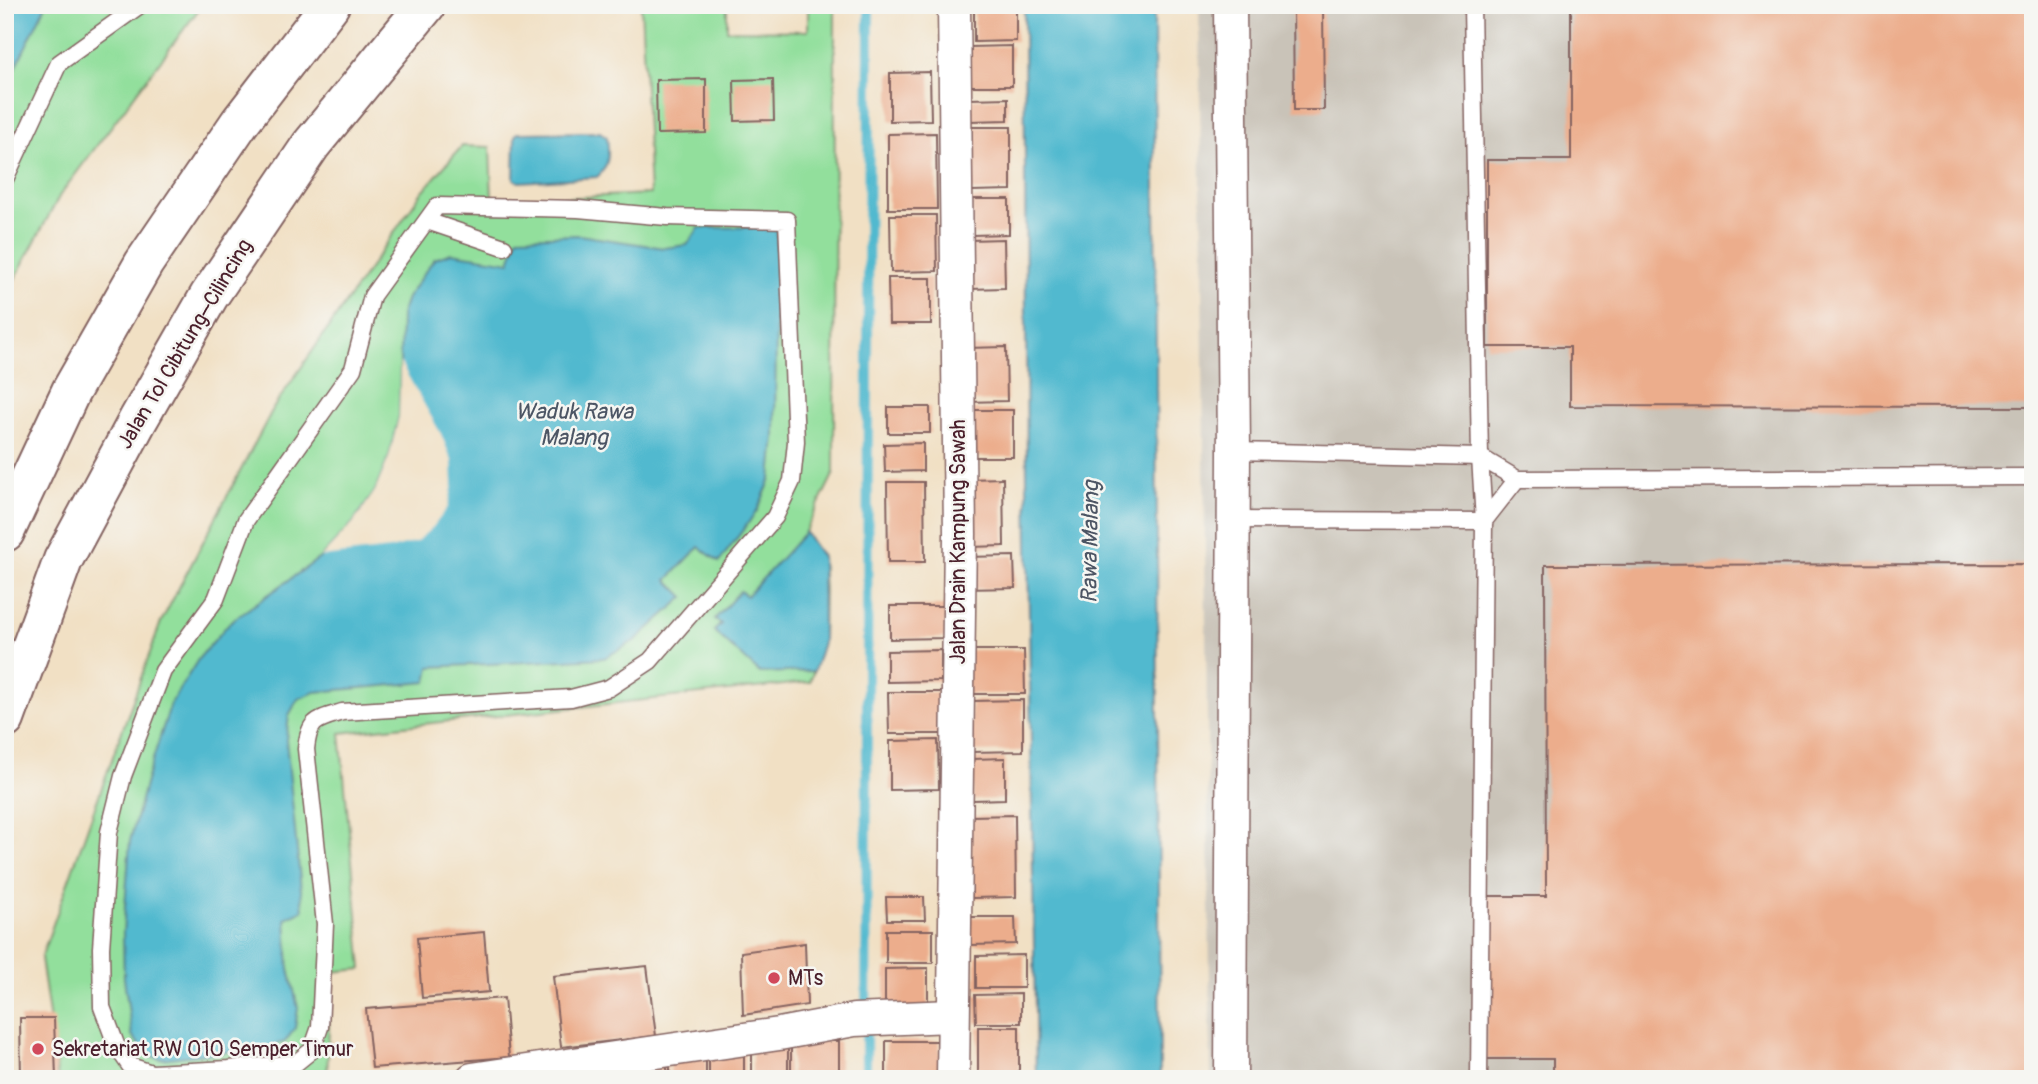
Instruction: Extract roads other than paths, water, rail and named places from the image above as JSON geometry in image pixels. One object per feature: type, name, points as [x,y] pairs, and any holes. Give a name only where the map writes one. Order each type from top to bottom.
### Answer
[{"type":"highway","points":[[5,533],[71,391],[144,263],[240,122],[330,5]]},
{"type":"highway","name":"Jalan Tol Cibitung–Cilincing","points":[[5,719],[63,560],[138,420],[209,296],[311,145],[426,5]]},
{"type":"street","name":"Jalan Drain Kampung Sawah","points":[[953,1079],[960,534],[954,5]]},
{"type":"street","points":[[1230,5],[1234,451],[1231,1079]]},
{"type":"street","points":[[472,1079],[779,1034],[854,1020],[952,1016]]},
{"type":"lane","points":[[5,179],[59,63],[140,5]]},
{"type":"lane","points":[[1472,5],[1480,457],[1484,521],[1479,1079]]},
{"type":"lane","points":[[437,206],[578,209],[667,217],[787,220],[796,442],[792,481],[775,517],[650,661],[609,688],[571,698],[342,712],[315,720],[308,732],[306,749],[325,924],[320,1027],[312,1050],[296,1063],[229,1074],[152,1073],[130,1066],[117,1047],[102,1007],[101,948],[109,832],[123,776],[163,671],[216,599],[246,520],[353,369],[372,296],[437,206]]},
{"type":"lane","points":[[426,221],[504,247]]},
{"type":"lane","points":[[1234,451],[1480,457],[1517,480],[2033,477]]},
{"type":"lane","points":[[1484,521],[1517,480]]},
{"type":"lane","points":[[1232,520],[1484,521]]},
{"type":"water","points":[[5,5],[46,5],[5,89]]},
{"type":"water","name":"Rawa Malang","points":[[1024,5],[1154,5],[1160,1079],[1036,1079],[1027,483]]},
{"type":"water","points":[[600,132],[607,137],[608,154],[606,164],[597,177],[519,182],[514,179],[517,133]]},
{"type":"water","name":"Waduk Rawa Malang","points":[[777,227],[775,437],[771,479],[757,511],[719,562],[699,547],[667,580],[684,597],[636,640],[604,658],[430,667],[427,682],[315,692],[298,699],[289,715],[286,740],[303,910],[286,918],[289,969],[298,1008],[295,1028],[285,1042],[264,1048],[160,1059],[146,1054],[132,1035],[124,978],[123,933],[130,841],[171,703],[199,658],[230,622],[321,557],[353,523],[375,491],[389,457],[399,416],[401,315],[407,298],[434,259],[451,253],[510,262],[518,237],[579,235],[664,248],[687,245],[699,228]]},
{"type":"water","points":[[805,532],[822,557],[823,642],[814,671],[760,673],[714,631],[721,624],[715,619],[740,591],[747,596]]},
{"type":"waterway","points":[[866,1079],[869,5]]},
{"type":"place","name":"MTs","points":[[774,978]]},
{"type":"place","name":"Sekretariat RW 010 Semper Timur","points":[[38,1049]]}]
